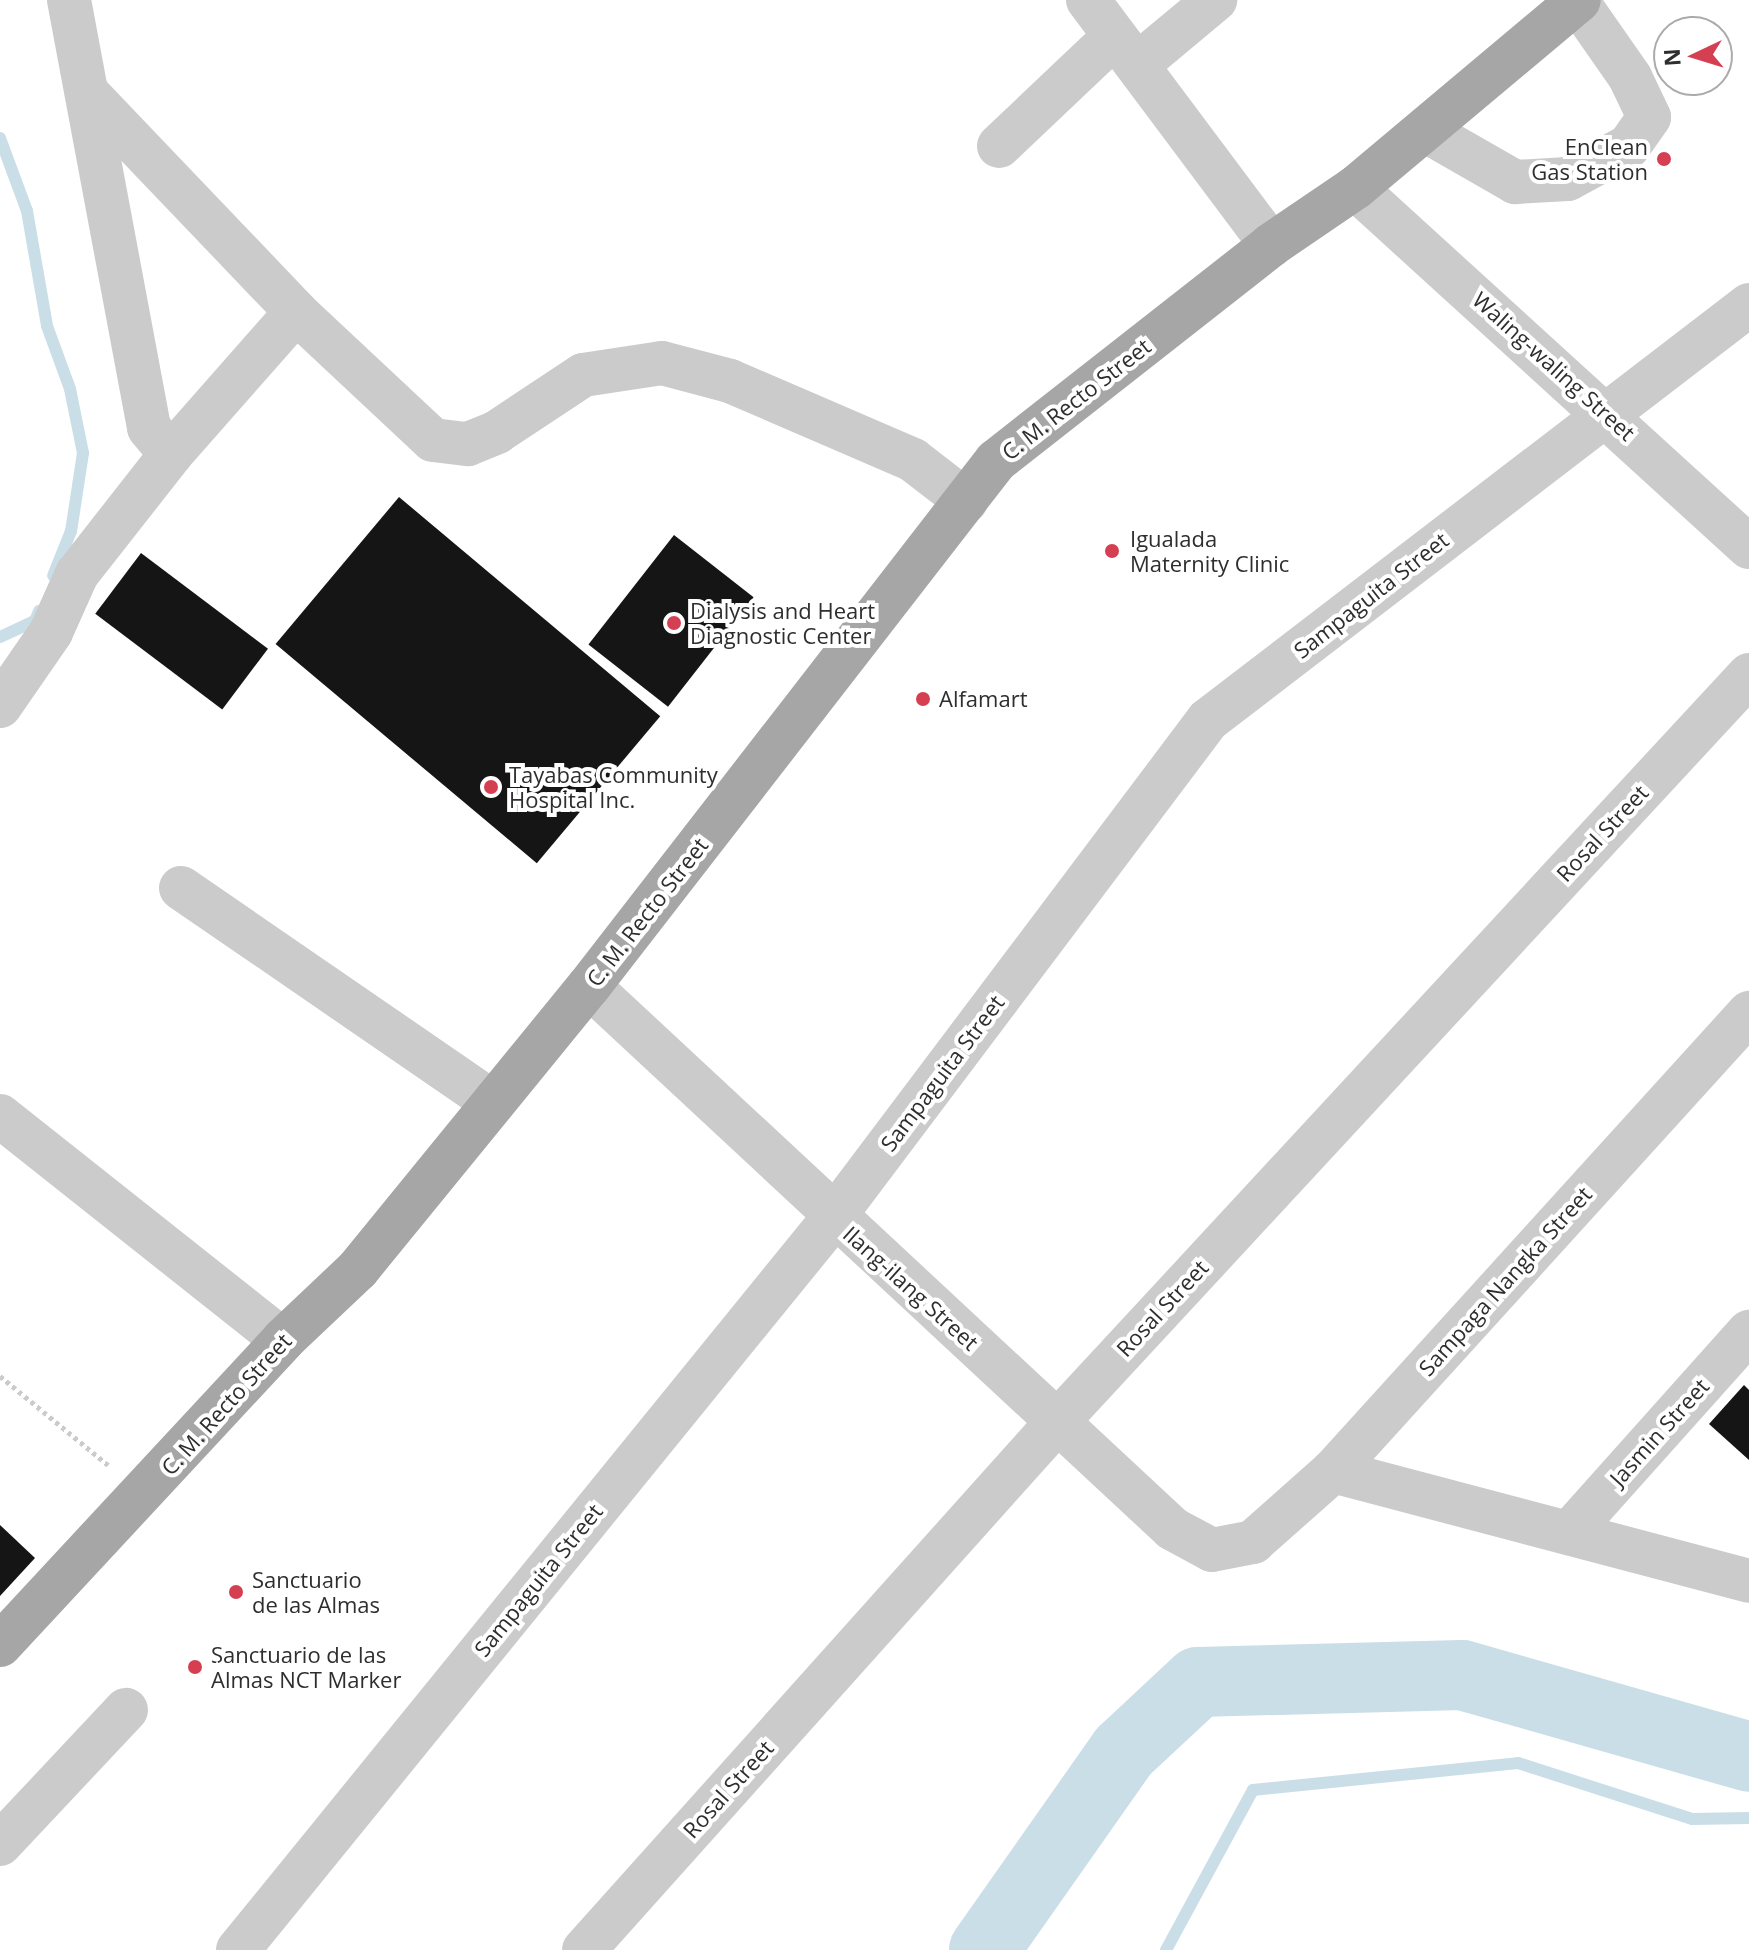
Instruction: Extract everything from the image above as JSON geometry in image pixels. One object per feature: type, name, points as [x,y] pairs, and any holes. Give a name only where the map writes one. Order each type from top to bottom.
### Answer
[{"type":"main road","name":"C. M. Recto Street","points":[[0,1645],[143,1497],[283,1340],[358,1269],[589,986],[996,461],[1271,245],[1355,188],[1578,1]]},
{"type":"street","points":[[69,0],[149,428],[171,454]]},
{"type":"street","points":[[1088,0],[1271,245]]},
{"type":"street","points":[[999,146],[1125,51],[1215,0]]},
{"type":"street","points":[[1426,131],[1515,182],[1568,179],[1629,146],[1649,117],[1630,77],[1578,1]]},
{"type":"street","points":[[88,94],[296,312],[433,440],[468,444],[497,432],[583,375],[662,363],[730,381],[913,460],[966,501]]},
{"type":"street","name":"Waling-waling Street","points":[[1355,188],[1608,413],[1749,547]]},
{"type":"street","name":"Sampaguita Street","points":[[238,1950],[833,1218],[1208,720],[1749,305]]},
{"type":"street","points":[[0,706],[51,632],[77,574],[171,454],[296,312]]},
{"type":"street","name":"Rosal Street","points":[[584,1950],[1058,1421],[1749,675]]},
{"type":"street","points":[[181,888],[492,1102]]},
{"type":"street","name":"Ilang-ilang Street","points":[[589,986],[833,1218],[1173,1529],[1212,1550],[1253,1542]]},
{"type":"street","name":"Sampaga Nangka Street","points":[[1253,1542],[1333,1471],[1749,1013]]},
{"type":"street","points":[[0,1116],[283,1340]]},
{"type":"street","name":"Jasmin Street","points":[[1569,1533],[1749,1332]]},
{"type":"street","points":[[1333,1471],[1749,1581]]},
{"type":"street","points":[[0,1844],[126,1710]]},
{"type":"path","points":[[0,1376],[143,1497]]},
{"type":"building","points":[[399,497],[660,716],[537,863],[276,644]]},
{"type":"building","name":"Dialysis and Heart Diagnostic Center","points":[[674,535],[754,597],[668,707],[588,645]]},
{"type":"building","points":[[141,553],[268,649],[222,709],[95,614]]},
{"type":"building","points":[[1744,1385],[1749,1390],[1749,1460],[1709,1424]]},
{"type":"building","points":[[0,1525],[35,1558],[0,1596]]},
{"type":"waterway","points":[[0,138],[27,211],[47,326],[70,389],[83,453],[71,531],[53,576]]},
{"type":"waterway","points":[[0,637],[35,621],[39,611]]},
{"type":"waterway","points":[[984,1950],[1124,1751],[1198,1682],[1462,1675],[1749,1757]]},
{"type":"waterway","points":[[1166,1950],[1253,1790],[1518,1763],[1692,1819],[1749,1818]]},
{"type":"place","name":"EnClean Gas Station","points":[[1664,159]]},
{"type":"place","name":"Igualada Maternity Clinic","points":[[1112,551]]},
{"type":"place","name":"Dialysis and Heart Diagnostic Center","points":[[674,623]]},
{"type":"place","name":"Alfamart","points":[[923,699]]},
{"type":"place","name":"Tayabas Community Hospital Inc.","points":[[491,787]]},
{"type":"place","name":"Sanctuario de las Almas","points":[[236,1592]]},
{"type":"place","name":"Sanctuario de las Almas NCT Marker","points":[[195,1667]]}]
